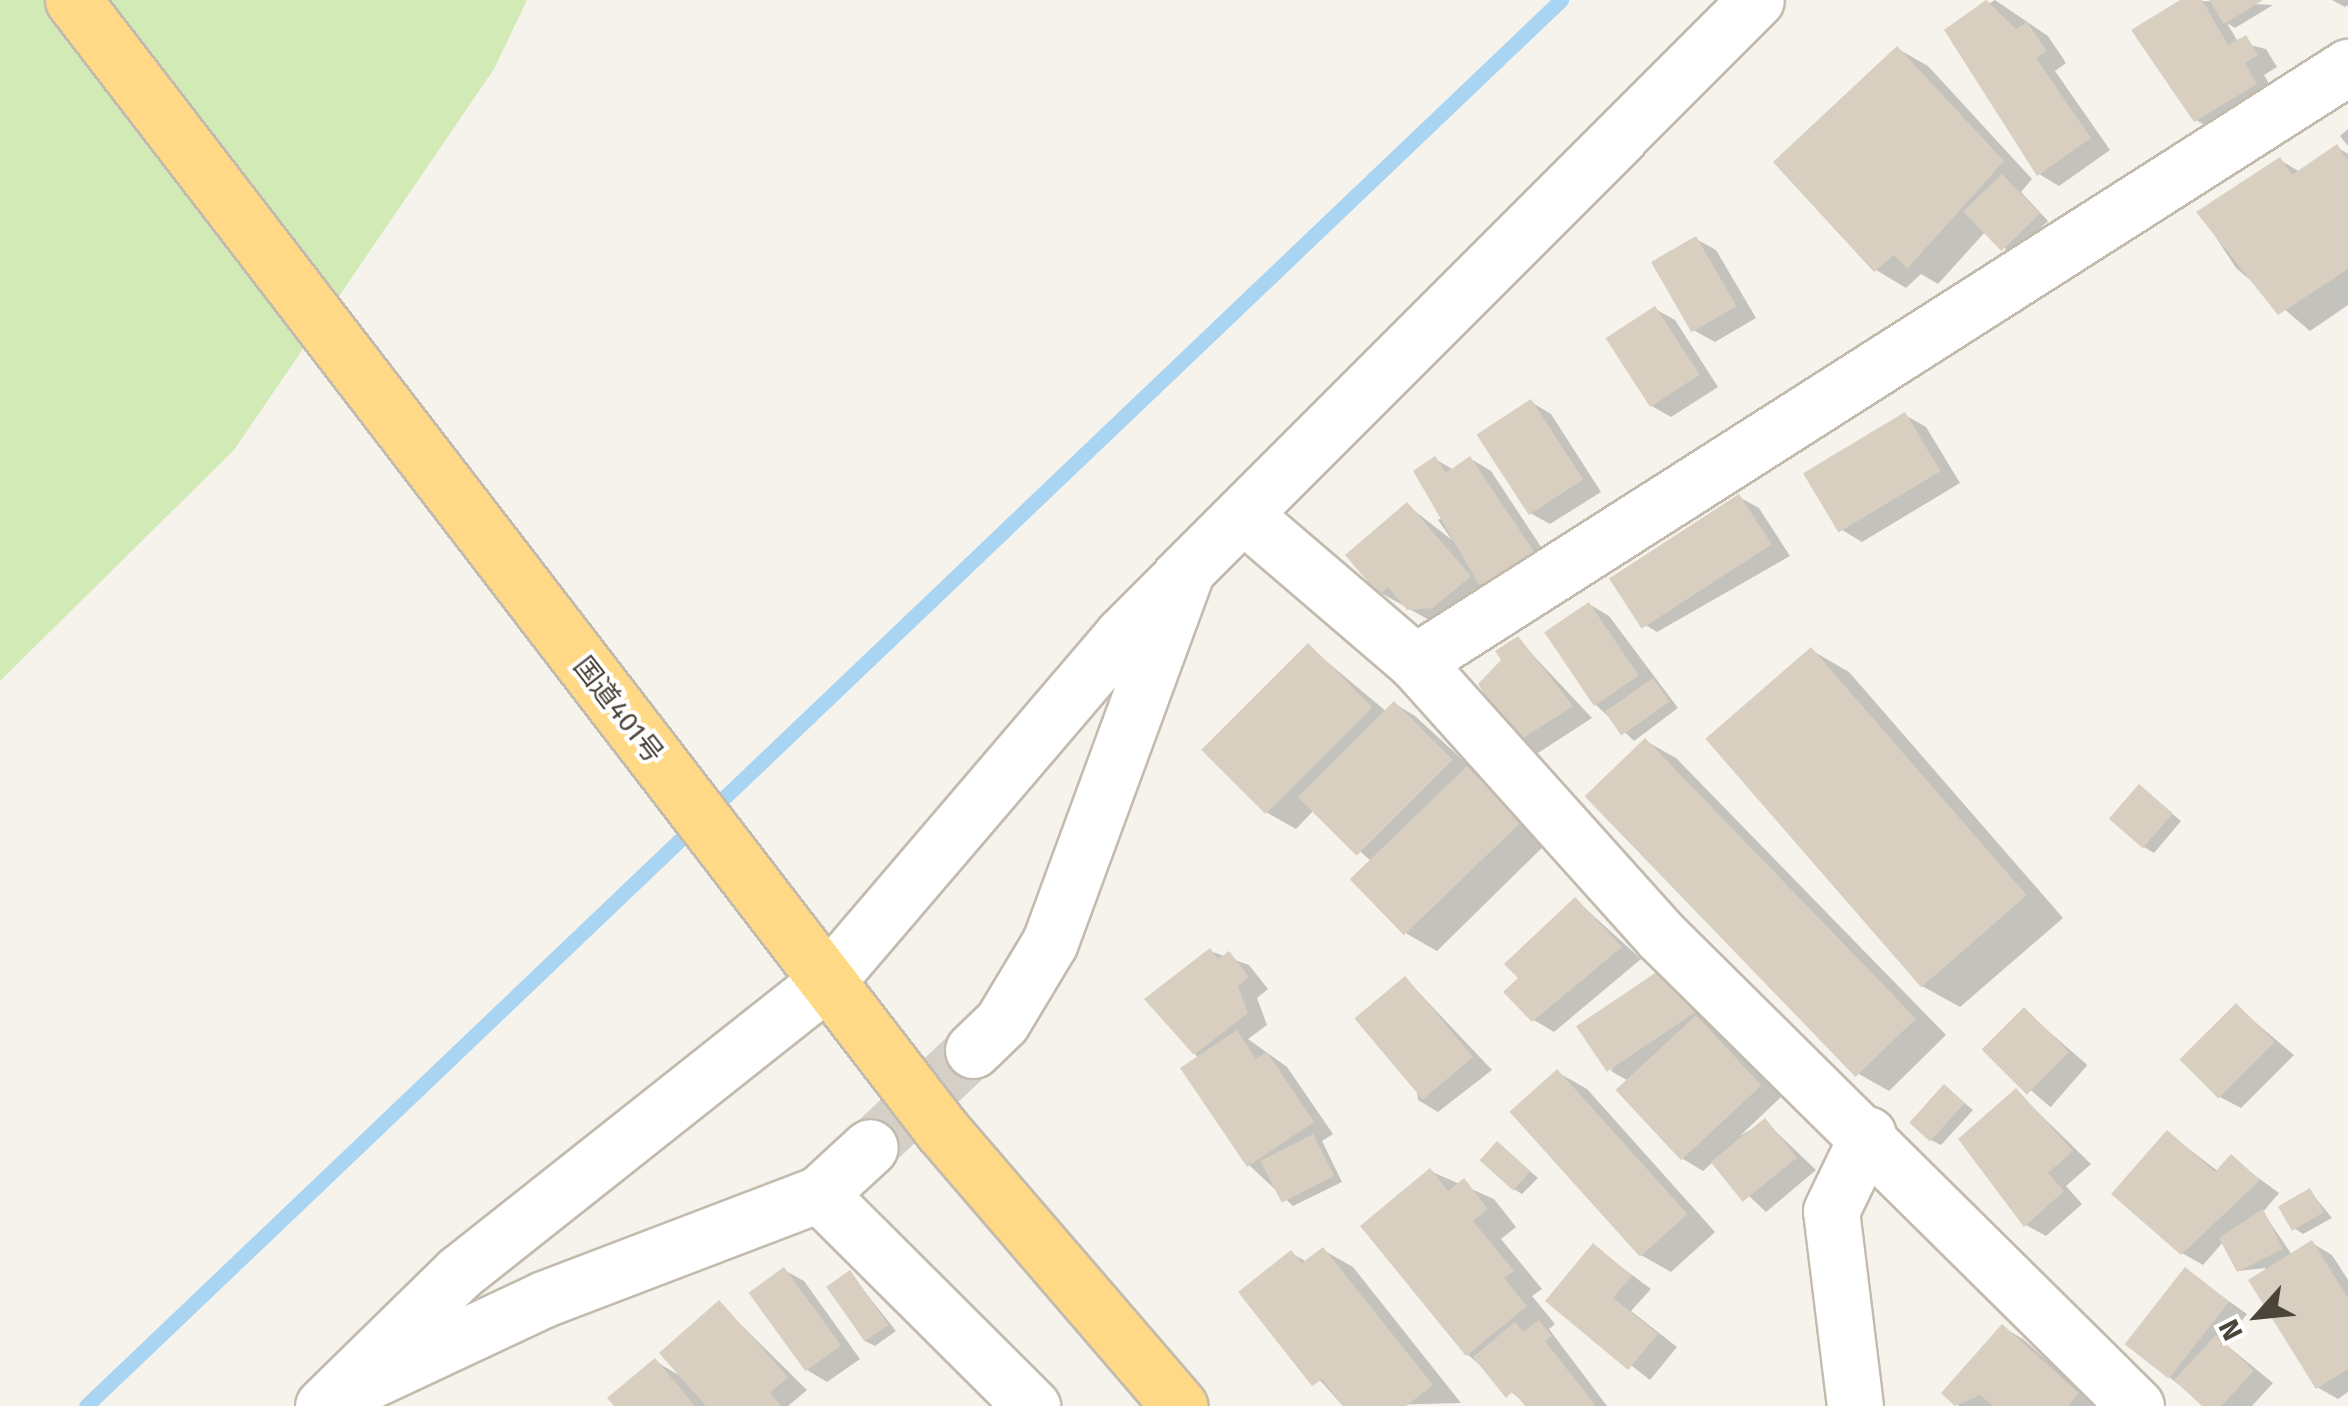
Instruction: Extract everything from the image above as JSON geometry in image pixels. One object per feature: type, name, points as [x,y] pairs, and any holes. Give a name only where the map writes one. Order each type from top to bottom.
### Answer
[{"type":"highway","name":"国道401号","points":[[73,0],[792,938],[1178,1406]]},
{"type":"street","points":[[327,1402],[460,1272],[827,981],[1122,634],[1246,518],[1756,0]]},
{"type":"street","points":[[1414,662],[2348,67]]},
{"type":"street","points":[[1246,518],[1414,662],[1661,936],[1868,1134],[2136,1406]]},
{"type":"street","points":[[973,1050],[1002,1022],[1050,942],[1185,575]]},
{"type":"street","points":[[1854,1406],[1832,1211],[1868,1134]]},
{"type":"street","points":[[327,1402],[544,1299],[819,1194],[870,1147]]},
{"type":"street","points":[[819,1194],[1032,1406]]},
{"type":"green space","points":[[0,0],[527,0],[494,69],[234,450],[0,681]]},
{"type":"building","points":[[1986,0],[2016,29],[2027,22],[2047,51],[2036,58],[2091,138],[2037,176],[1944,30]]},
{"type":"building","points":[[2180,0],[2202,0],[2228,45],[2246,35],[2258,55],[2245,63],[2257,84],[2194,122],[2131,30]]},
{"type":"building","points":[[2209,0],[2263,0],[2224,24]]},
{"type":"building","points":[[1897,46],[2004,161],[1907,269],[1894,255],[1874,272],[1773,162]]},
{"type":"building","points":[[2337,144],[2348,161],[2348,269],[2278,315],[2196,212],[2280,157],[2292,175]]},
{"type":"building","points":[[2002,174],[2040,214],[2001,251],[1963,212]]},
{"type":"building","points":[[1696,236],[1736,306],[1691,332],[1651,262]]},
{"type":"building","points":[[1655,306],[1700,375],[1650,407],[1606,338]]},
{"type":"building","points":[[1531,399],[1583,480],[1529,515],[1476,434]]},
{"type":"building","points":[[1905,412],[1941,471],[1839,532],[1803,473]]},
{"type":"building","points":[[1435,456],[1446,473],[1470,456],[1535,553],[1481,588],[1413,471]]},
{"type":"building","points":[[1739,494],[1772,544],[1642,629],[1609,578]]},
{"type":"building","points":[[1407,502],[1471,576],[1433,608],[1407,610],[1388,587],[1379,595],[1345,555]]},
{"type":"building","points":[[1589,602],[1639,676],[1594,706],[1544,632]]},
{"type":"building","points":[[1518,636],[1573,706],[1516,743],[1478,684],[1501,660],[1495,651]]},
{"type":"building","points":[[1308,643],[1372,707],[1266,814],[1201,750]]},
{"type":"building","points":[[1811,647],[2027,895],[1921,987],[1705,739]]},
{"type":"building","points":[[1653,678],[1670,702],[1621,736],[1605,712]]},
{"type":"building","points":[[1394,701],[1453,760],[1357,856],[1298,797]]},
{"type":"building","points":[[1645,738],[1916,1019],[1855,1077],[1585,796]]},
{"type":"building","points":[[1467,766],[1521,822],[1404,935],[1350,879]]},
{"type":"building","points":[[2139,784],[2173,814],[2143,848],[2109,819]]},
{"type":"building","points":[[1575,897],[1622,947],[1532,1022],[1503,992],[1518,978],[1504,964]]},
{"type":"building","points":[[1210,948],[1218,959],[1229,951],[1249,977],[1238,986],[1248,1013],[1194,1055],[1144,999]]},
{"type":"building","points":[[1664,967],[1695,1013],[1607,1072],[1576,1026]]},
{"type":"building","points":[[1405,976],[1473,1057],[1423,1100],[1354,1018]]},
{"type":"building","points":[[2236,1003],[2275,1042],[2218,1098],[2179,1060]]},
{"type":"building","points":[[2024,1007],[2069,1052],[2027,1095],[1982,1049]]},
{"type":"building","points":[[1696,1015],[1761,1085],[1681,1160],[1616,1090]]},
{"type":"building","points":[[1237,1030],[1256,1059],[1267,1052],[1314,1122],[1247,1167],[1180,1068]]},
{"type":"building","points":[[1557,1069],[1687,1214],[1640,1257],[1509,1112]]},
{"type":"building","points":[[1944,1084],[1965,1103],[1930,1141],[1909,1123]]},
{"type":"building","points":[[2016,1088],[2073,1151],[2048,1173],[2064,1191],[2024,1227],[1958,1139]]},
{"type":"building","points":[[1765,1118],[1797,1158],[1743,1202],[1711,1162]]},
{"type":"building","points":[[2167,1130],[2215,1172],[2231,1154],[2260,1180],[2181,1255],[2111,1194]]},
{"type":"building","points":[[1313,1134],[1334,1176],[1282,1203],[1260,1161]]},
{"type":"building","points":[[1497,1141],[1530,1171],[1513,1190],[1480,1160]]},
{"type":"building","points":[[1430,1168],[1448,1191],[1464,1178],[1488,1209],[1473,1221],[1514,1271],[1504,1278],[1527,1306],[1466,1356],[1360,1226]]},
{"type":"building","points":[[2310,1188],[2324,1212],[2292,1231],[2278,1206]]},
{"type":"building","points":[[2263,1209],[2283,1249],[2237,1272],[2219,1238]]},
{"type":"building","points":[[2312,1240],[2348,1298],[2348,1369],[2316,1389],[2248,1280]]},
{"type":"building","points":[[1593,1243],[1632,1276],[1613,1298],[1658,1334],[1628,1370],[1545,1301]]},
{"type":"building","points":[[1323,1247],[1433,1385],[1406,1406],[1343,1406],[1322,1379],[1312,1386],[1238,1292],[1291,1250],[1302,1263]]},
{"type":"building","points":[[784,1267],[841,1345],[805,1371],[748,1293]]},
{"type":"building","points":[[2185,1267],[2229,1301],[2169,1379],[2125,1344]]},
{"type":"building","points":[[850,1270],[888,1325],[865,1342],[826,1287]]},
{"type":"building","points":[[719,1300],[788,1377],[770,1393],[781,1406],[706,1406],[659,1353]]},
{"type":"building","points":[[1539,1320],[1552,1336],[1545,1341],[1596,1406],[1525,1406],[1513,1391],[1506,1398],[1473,1357],[1515,1322],[1523,1332]]},
{"type":"building","points":[[2002,1324],[2079,1393],[2068,1406],[1993,1406],[1980,1395],[1955,1406],[1941,1393]]},
{"type":"building","points":[[2216,1335],[2254,1371],[2221,1406],[2202,1406],[2174,1380]]},
{"type":"building","points":[[655,1358],[695,1406],[614,1406],[607,1398]]},
{"type":"waterway","points":[[86,1406],[1561,0]]},
{"type":"tunnel","points":[[870,1147],[973,1050]]}]
